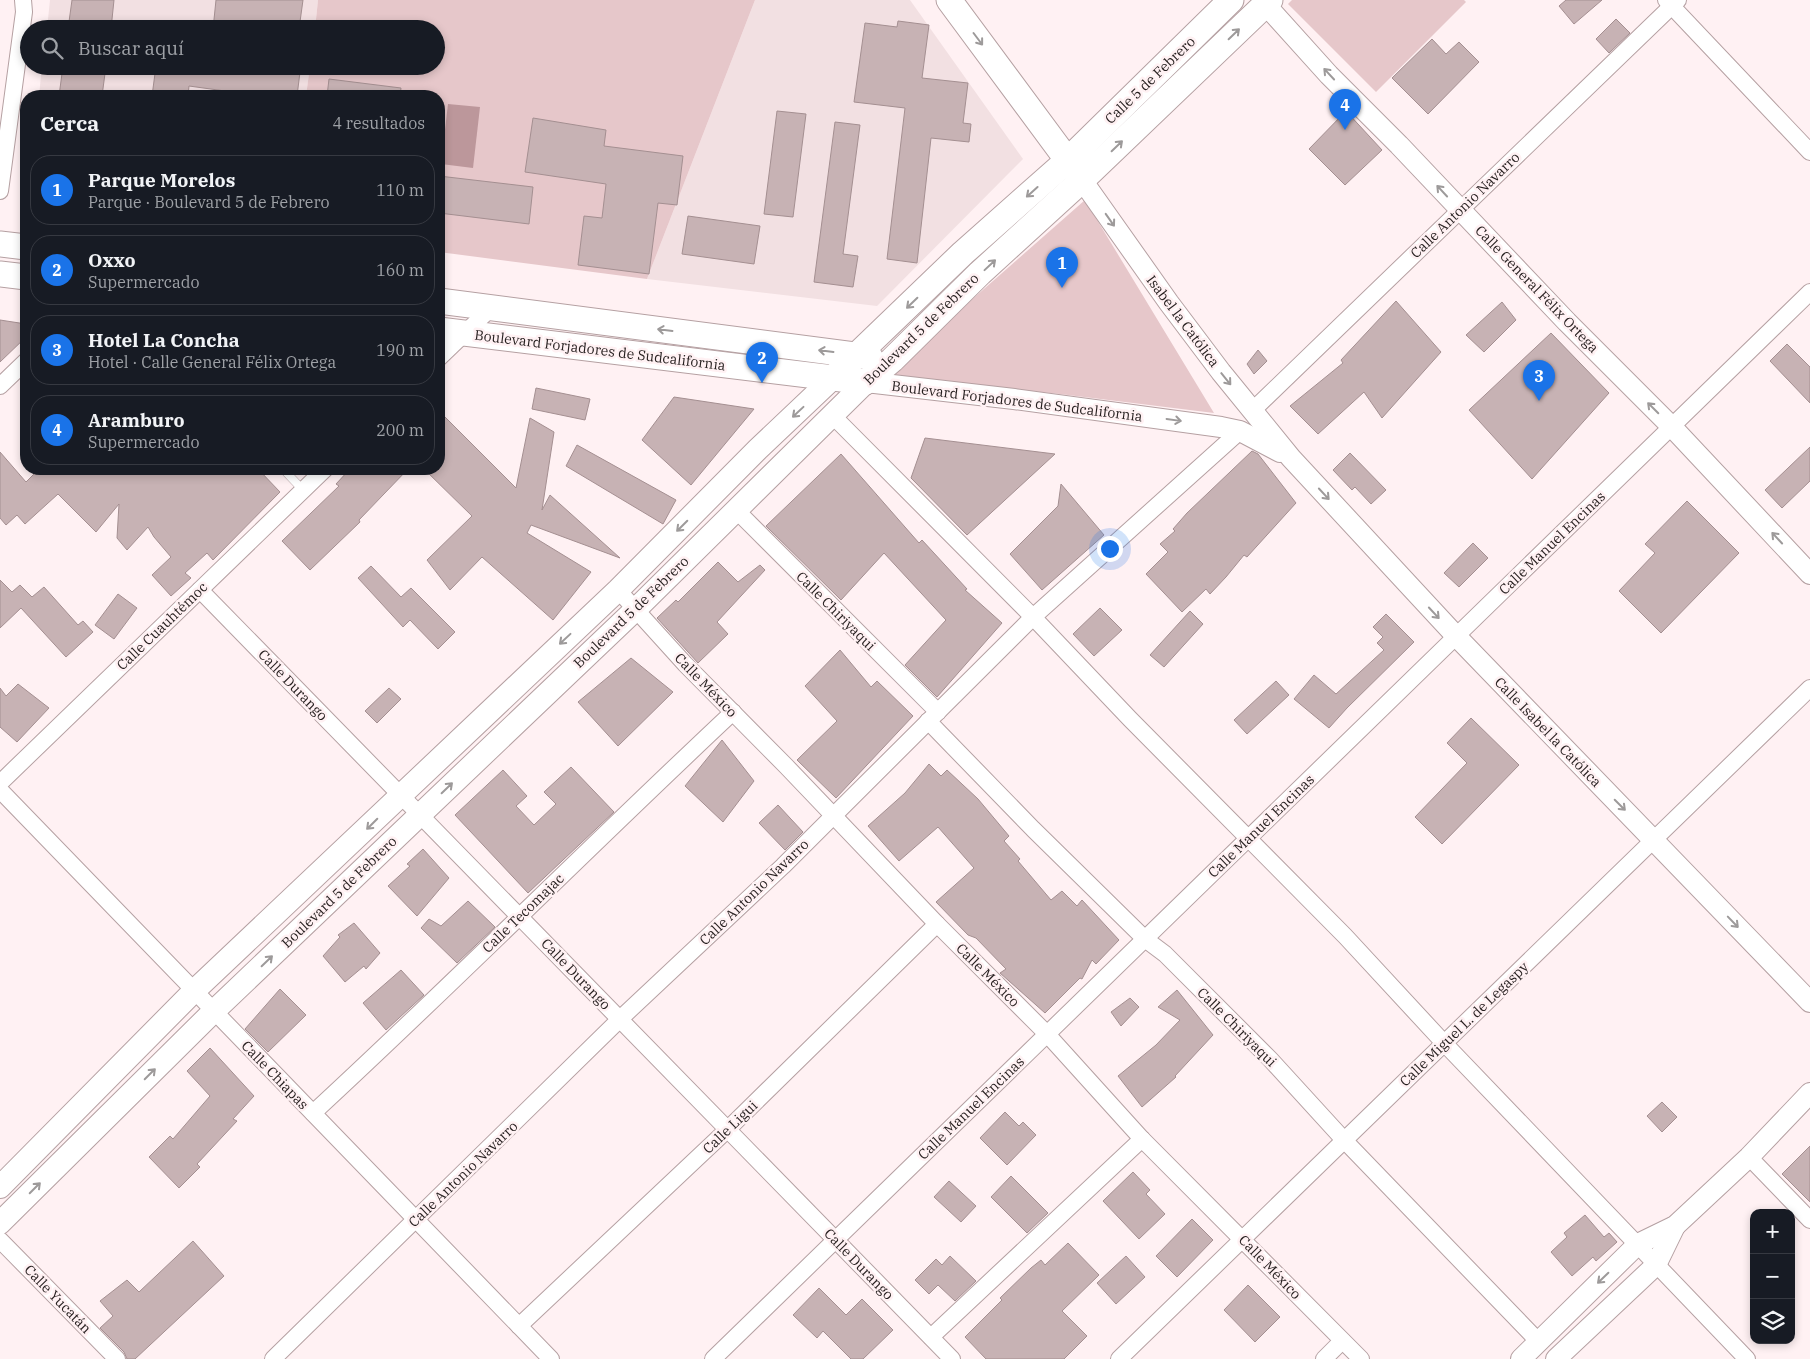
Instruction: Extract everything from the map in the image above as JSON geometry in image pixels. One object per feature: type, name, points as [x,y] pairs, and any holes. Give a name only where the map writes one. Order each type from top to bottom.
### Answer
[{"type":"main road","points":[[949,0],[1075,170]]},
{"type":"main road","name":"Calle 5 de Febrero","points":[[1075,170],[1231,0]]},
{"type":"main road","name":"Boulevard 5 de Febrero","points":[[0,1187],[194,991],[618,590],[758,449],[858,356],[963,253],[1075,170],[1265,1]]},
{"type":"main road","name":"Boulevard 5 de Febrero","points":[[0,1223],[214,1011],[636,610],[832,415],[892,360],[980,273],[1075,170]]},
{"type":"main road","points":[[0,244],[20,247]]},
{"type":"main road","points":[[0,274],[20,276]]},
{"type":"main road","name":"Boulevard Forjadores de Sudcalifornia","points":[[445,302],[892,360]]},
{"type":"main road","name":"Boulevard Forjadores de Sudcalifornia","points":[[445,331],[866,382]]},
{"type":"street","points":[[23,0],[23,20]]},
{"type":"street","name":"Calle General Félix Ortega","points":[[1265,1],[1329,75],[1672,427],[1810,574]]},
{"type":"street","points":[[1672,2],[1810,152]]},
{"type":"street","name":"Calle Antonio Navarro","points":[[1252,411],[1672,2]]},
{"type":"street","points":[[0,191],[20,42]]},
{"type":"street","name":"Isabel la Católica","points":[[1075,170],[1169,304],[1291,458]]},
{"type":"street","name":"Calle Manuel Encinas","points":[[713,1359],[1810,292]]},
{"type":"street","points":[[445,352],[491,308]]},
{"type":"street","points":[[0,386],[20,367]]},
{"type":"street","name":"Boulevard Forjadores de Sudcalifornia","points":[[866,382],[1014,399],[1221,427],[1240,431],[1291,458]]},
{"type":"street","points":[[832,415],[1346,936],[1444,1043],[1747,1359]]},
{"type":"street","name":"Calle Antonio Navarro","points":[[273,1359],[620,1019],[741,906],[1033,617],[1240,431]]},
{"type":"street","name":"Calle Isabel la Católica","points":[[1291,458],[1456,636],[1810,1002]]},
{"type":"street","name":"Calle Cuauhtémoc","points":[[0,783],[319,475]]},
{"type":"street","name":"Calle Chiriyaqui","points":[[736,510],[933,716],[1033,829],[1145,938],[1165,954],[1270,1059],[1344,1140],[1538,1341]]},
{"type":"street","name":"Calle Durango","points":[[200,590],[952,1359]]},
{"type":"street","name":"Calle México","points":[[618,590],[685,664],[937,924],[1047,1034],[1142,1139],[1361,1359]]},
{"type":"street","name":"Calle Miguel L. de Legaspy","points":[[1119,1359],[1810,688]]},
{"type":"street","name":"Calle Tecomajac","points":[[313,1113],[415,1019],[519,916],[733,712]]},
{"type":"street","name":"Calle Chiapas","points":[[0,790],[551,1359]]},
{"type":"street","name":"Calle Ligui","points":[[519,1326],[728,1130],[937,924]]},
{"type":"street","points":[[1520,1359],[1638,1244],[1675,1226],[1749,1157],[1810,1093]]},
{"type":"street","points":[[931,1338],[1142,1139]]},
{"type":"street","points":[[1749,1157],[1810,1220]]},
{"type":"street","points":[[1556,1359],[1656,1265],[1675,1226]]},
{"type":"street","name":"Calle Yucatán","points":[[0,1240],[117,1359]]},
{"type":"street","points":[[1324,1359],[1342,1341]]},
{"type":"lane","points":[[288,475],[303,490]]},
{"type":"shaded area","points":[[50,0],[318,0],[316,20],[48,20]]},
{"type":"shaded area","points":[[318,0],[755,0],[647,279],[445,253],[445,90],[307,90],[309,75],[445,75],[445,20],[316,20]]},
{"type":"shaded area","points":[[755,0],[910,0],[1023,159],[877,306],[647,279]]},
{"type":"shaded area","points":[[1292,0],[1464,0],[1466,2],[1376,92],[1288,4]]},
{"type":"shaded area","points":[[41,75],[309,75],[307,90],[40,90]]},
{"type":"shaded area","points":[[448,104],[480,107],[473,168],[445,164],[445,130]]},
{"type":"shaded area","points":[[1085,200],[1214,413],[1060,394],[885,376]]},
{"type":"building","points":[[72,0],[114,0],[112,20],[69,20]]},
{"type":"building","points":[[216,0],[303,0],[300,20],[214,20]]},
{"type":"building","points":[[1566,0],[1602,0],[1574,24],[1559,6]]},
{"type":"building","points":[[1616,19],[1630,33],[1609,53],[1596,39]]},
{"type":"building","points":[[898,21],[929,25],[922,78],[968,83],[963,123],[971,124],[969,142],[931,138],[917,263],[887,259],[905,108],[854,102],[865,23],[897,27]]},
{"type":"building","points":[[1432,39],[1446,54],[1459,42],[1479,62],[1428,114],[1392,78]]},
{"type":"building","points":[[62,75],[105,75],[103,90],[60,90]]},
{"type":"building","points":[[155,75],[300,75],[298,90],[218,90],[189,86],[189,90],[153,90]]},
{"type":"building","points":[[329,79],[401,88],[401,90],[328,90]]},
{"type":"building","points":[[777,111],[806,114],[793,217],[764,214]]},
{"type":"building","points":[[1346,111],[1382,150],[1345,185],[1309,149]]},
{"type":"building","points":[[533,118],[606,130],[604,146],[683,156],[677,205],[658,203],[649,274],[578,265],[584,216],[602,218],[606,184],[525,172]]},
{"type":"building","points":[[835,122],[860,125],[843,254],[858,256],[853,287],[814,282]]},
{"type":"building","points":[[445,177],[533,187],[529,224],[445,214]]},
{"type":"building","points":[[688,216],[760,226],[754,264],[682,254]]},
{"type":"building","points":[[1396,301],[1441,352],[1382,418],[1364,392],[1318,434],[1290,406],[1343,363],[1341,360]]},
{"type":"building","points":[[1502,302],[1516,320],[1484,352],[1466,335]]},
{"type":"building","points":[[0,320],[20,323],[20,343],[0,362]]},
{"type":"building","points":[[1551,333],[1609,393],[1532,479],[1469,410]]},
{"type":"building","points":[[1787,344],[1810,367],[1810,403],[1770,361]]},
{"type":"building","points":[[1258,350],[1267,361],[1254,374],[1247,364]]},
{"type":"building","points":[[536,388],[590,399],[585,420],[532,409]]},
{"type":"building","points":[[674,397],[754,409],[691,485],[642,440]]},
{"type":"building","points":[[445,417],[516,488],[530,418],[554,432],[542,510],[550,495],[620,558],[531,525],[527,533],[591,572],[553,620],[482,557],[450,590],[427,560],[472,516],[430,475],[445,475]]},
{"type":"building","points":[[925,438],[1055,454],[967,535],[911,478]]},
{"type":"building","points":[[577,445],[676,500],[663,524],[566,466]]},
{"type":"building","points":[[1810,447],[1810,481],[1782,508],[1765,490]]},
{"type":"building","points":[[1252,451],[1258,454],[1296,503],[1247,557],[1244,555],[1210,594],[1206,589],[1182,612],[1146,574],[1168,552],[1160,544],[1175,531],[1173,529],[1187,513]]},
{"type":"building","points":[[0,452],[26,482],[33,475],[264,475],[280,492],[213,560],[207,553],[185,573],[191,578],[171,596],[152,575],[171,557],[148,527],[127,550],[117,538],[119,504],[96,532],[58,494],[25,524],[17,515],[6,525],[0,518]]},
{"type":"building","points":[[1350,453],[1386,490],[1371,504],[1355,487],[1352,490],[1333,470]]},
{"type":"building","points":[[841,454],[919,543],[922,540],[967,589],[965,590],[1002,623],[937,697],[905,665],[946,620],[884,553],[841,600],[766,526]]},
{"type":"building","points":[[344,475],[402,475],[359,520],[360,522],[310,570],[282,541],[339,486],[336,484]]},
{"type":"building","points":[[1061,484],[1104,535],[1042,590],[1010,554],[1058,506]]},
{"type":"building","points":[[1687,501],[1739,553],[1661,633],[1619,591],[1655,553],[1645,544]]},
{"type":"building","points":[[1473,543],[1488,558],[1459,587],[1444,573]]},
{"type":"building","points":[[718,562],[738,582],[760,565],[765,570],[717,622],[728,634],[698,663],[657,618],[676,600],[678,602]]},
{"type":"building","points":[[371,566],[401,597],[411,588],[455,632],[438,649],[410,620],[403,627],[358,578]]},
{"type":"building","points":[[0,580],[12,592],[20,585],[32,597],[44,587],[78,625],[83,621],[93,632],[66,657],[21,608],[0,628]]},
{"type":"building","points":[[118,594],[137,608],[114,639],[95,625]]},
{"type":"building","points":[[1100,608],[1122,630],[1094,656],[1073,634]]},
{"type":"building","points":[[1190,611],[1203,624],[1164,667],[1150,655]]},
{"type":"building","points":[[1386,614],[1414,642],[1329,728],[1294,699],[1314,675],[1336,694],[1384,650],[1377,643],[1383,637],[1373,627]]},
{"type":"building","points":[[840,650],[871,687],[877,681],[913,716],[836,798],[797,760],[837,721],[805,686]]},
{"type":"building","points":[[631,658],[673,692],[618,746],[578,702]]},
{"type":"building","points":[[1276,681],[1289,695],[1247,734],[1234,720]]},
{"type":"building","points":[[18,684],[49,708],[17,742],[0,727],[0,688],[6,696]]},
{"type":"building","points":[[389,688],[401,699],[377,723],[365,711]]},
{"type":"building","points":[[1471,718],[1519,765],[1442,844],[1415,817],[1467,763],[1447,743]]},
{"type":"building","points":[[722,740],[754,781],[723,822],[685,786]]},
{"type":"building","points":[[929,764],[941,776],[947,770],[978,799],[1009,836],[1004,841],[1020,859],[1018,861],[1051,900],[1062,891],[1077,906],[1082,900],[1119,940],[1096,964],[1092,960],[1082,979],[1080,978],[1045,1013],[1000,973],[1006,969],[976,938],[968,935],[936,902],[974,868],[938,827],[899,861],[868,826],[905,793]]},
{"type":"building","points":[[571,767],[614,812],[528,893],[455,815],[503,770],[527,796],[516,806],[534,825],[556,804],[544,792]]},
{"type":"building","points":[[778,805],[803,832],[785,850],[759,823]]},
{"type":"building","points":[[423,849],[449,878],[417,916],[388,886],[410,866],[407,864]]},
{"type":"building","points":[[468,901],[495,927],[457,963],[421,928],[429,919],[441,926]]},
{"type":"building","points":[[354,923],[380,953],[366,969],[364,966],[345,982],[323,956],[340,937],[338,935]]},
{"type":"building","points":[[401,970],[424,995],[386,1030],[363,1003]]},
{"type":"building","points":[[280,989],[306,1015],[268,1052],[245,1029]]},
{"type":"building","points":[[1177,990],[1213,1035],[1176,1077],[1142,1107],[1118,1076],[1156,1045],[1180,1020],[1158,1007]]},
{"type":"building","points":[[1130,998],[1139,1007],[1121,1026],[1111,1012]]},
{"type":"building","points":[[210,1048],[254,1096],[233,1119],[237,1121],[197,1164],[200,1167],[179,1188],[149,1157],[170,1136],[173,1139],[210,1096],[187,1071]]},
{"type":"building","points":[[1662,1102],[1677,1117],[1662,1132],[1647,1116]]},
{"type":"building","points":[[1005,1112],[1019,1126],[1023,1122],[1036,1135],[1007,1165],[980,1138]]},
{"type":"building","points":[[1810,1146],[1810,1202],[1782,1174]]},
{"type":"building","points":[[1133,1172],[1150,1190],[1146,1194],[1165,1214],[1139,1239],[1103,1201]]},
{"type":"building","points":[[1011,1176],[1048,1213],[1027,1233],[991,1197]]},
{"type":"building","points":[[949,1181],[976,1206],[961,1222],[934,1197]]},
{"type":"building","points":[[1585,1215],[1604,1237],[1609,1233],[1617,1242],[1596,1261],[1593,1257],[1572,1276],[1551,1252],[1567,1237],[1564,1233]]},
{"type":"building","points":[[1192,1219],[1213,1240],[1177,1277],[1156,1256]]},
{"type":"building","points":[[193,1241],[224,1276],[135,1359],[127,1359],[124,1352],[100,1328],[113,1316],[100,1301],[127,1280],[139,1292]]},
{"type":"building","points":[[1068,1243],[1099,1275],[1062,1311],[1087,1336],[1064,1359],[986,1359],[965,1337],[1002,1300],[1000,1298],[1031,1268],[1041,1260],[1045,1265]]},
{"type":"building","points":[[950,1256],[976,1281],[955,1301],[938,1285],[929,1294],[915,1280],[936,1259],[942,1265]]},
{"type":"building","points":[[1126,1256],[1145,1277],[1116,1304],[1097,1283]]},
{"type":"building","points":[[1248,1285],[1280,1317],[1255,1342],[1224,1310]]},
{"type":"building","points":[[819,1288],[846,1315],[862,1299],[893,1330],[863,1359],[851,1359],[823,1331],[817,1338],[793,1315]]},
{"type":"place","name":"Aramburo","points":[[1345,130]]},
{"type":"place","name":"Parque Morelos","points":[[1062,288]]},
{"type":"place","name":"Oxxo","points":[[762,383]]},
{"type":"place","name":"Hotel La Concha","points":[[1539,401]]}]
